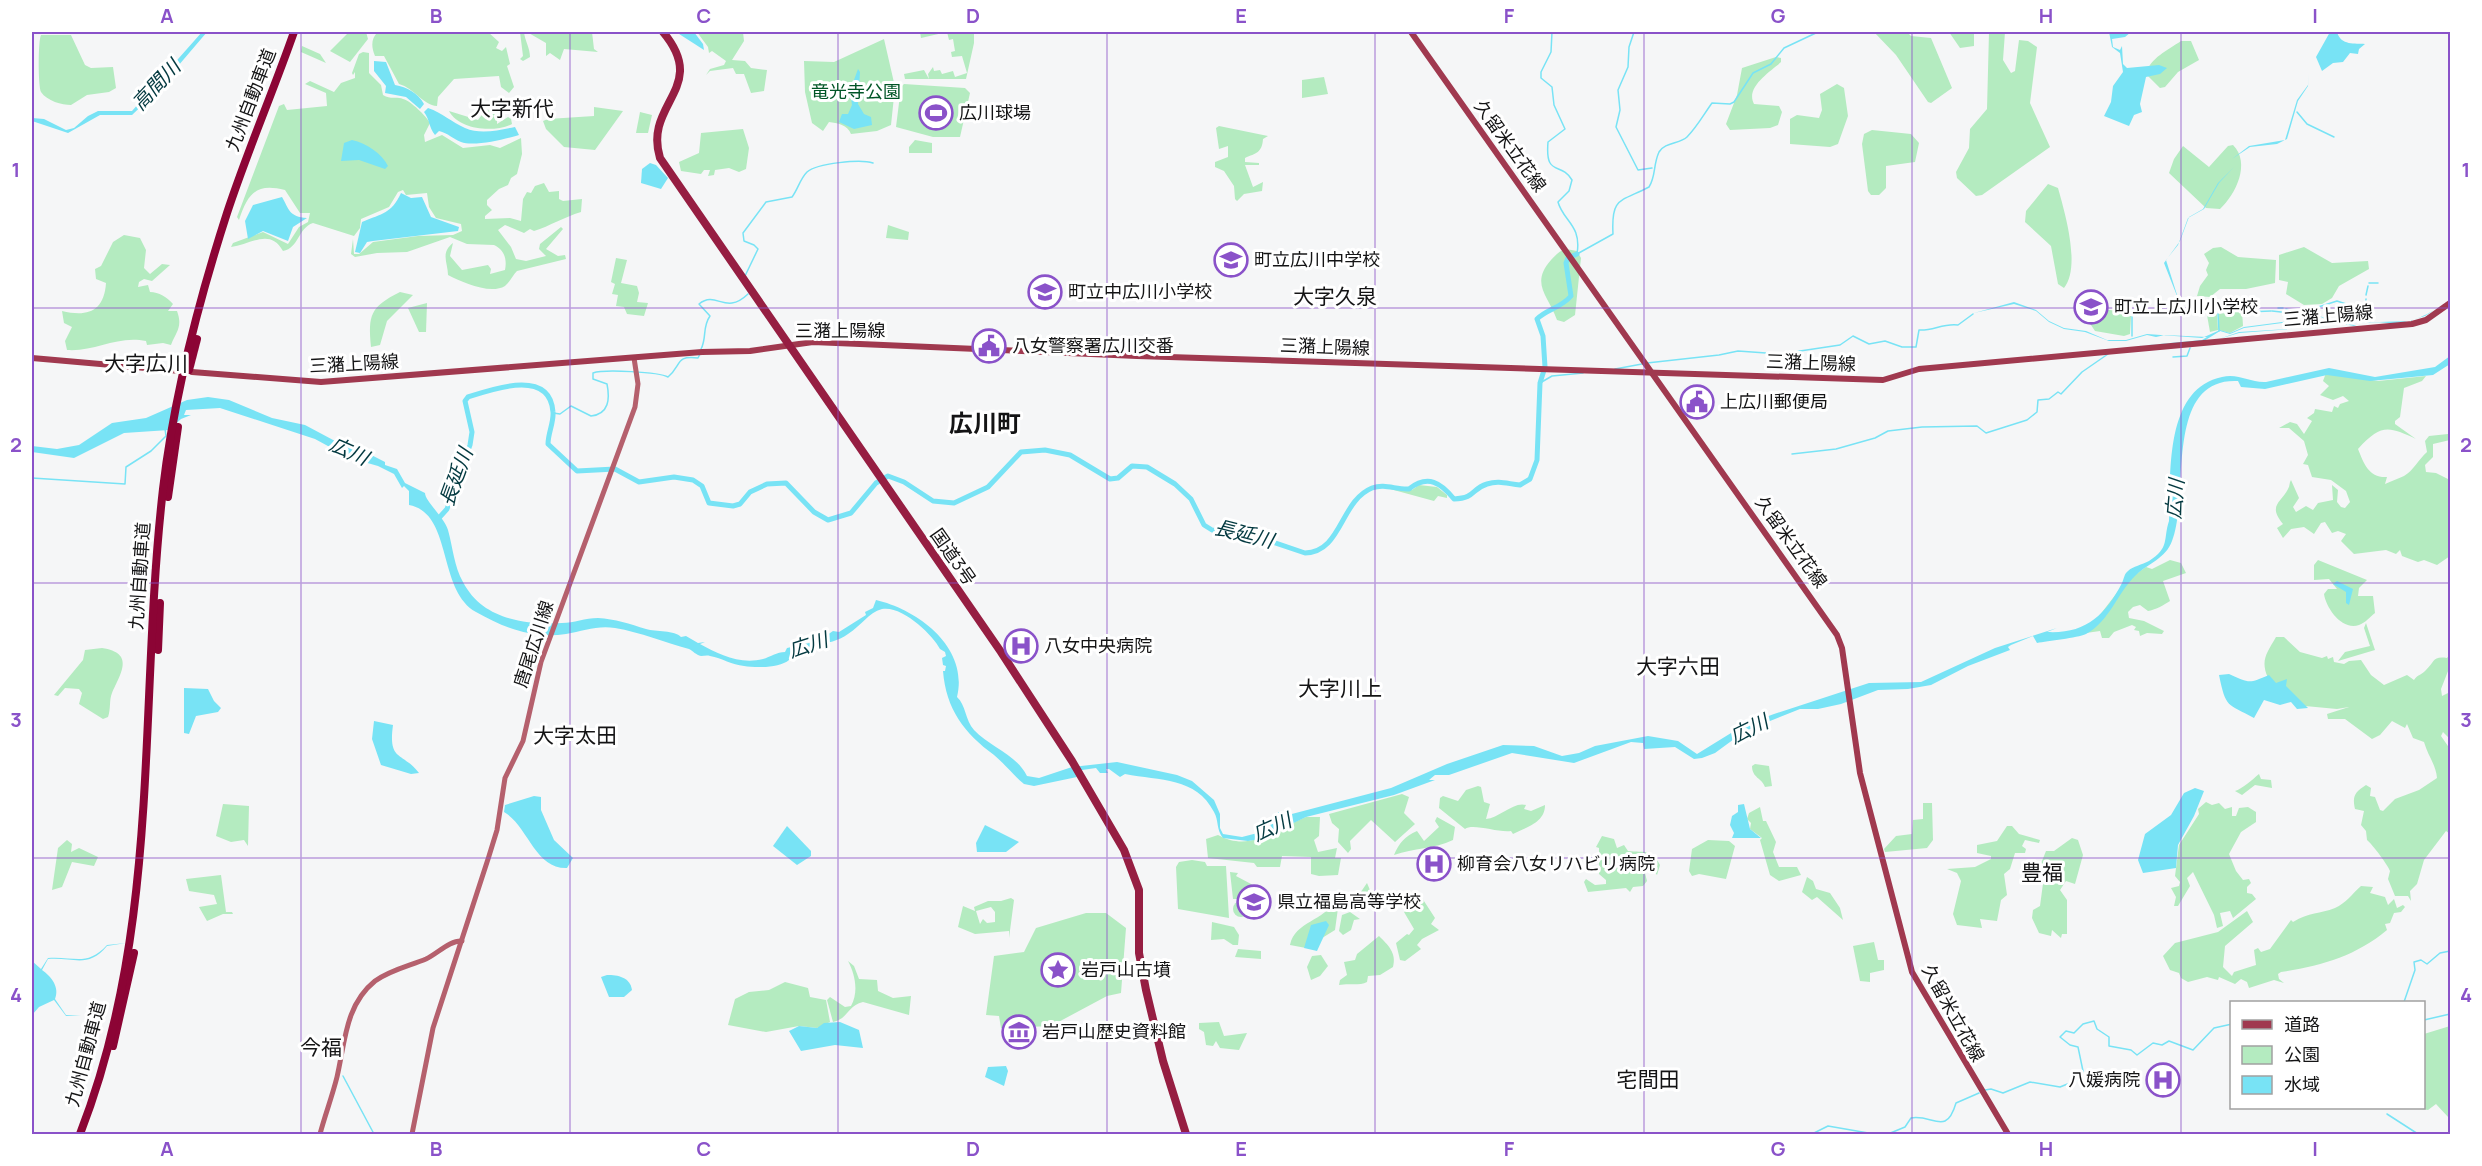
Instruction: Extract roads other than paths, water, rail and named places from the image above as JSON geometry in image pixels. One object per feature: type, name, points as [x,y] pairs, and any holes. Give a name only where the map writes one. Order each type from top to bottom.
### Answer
[{"type":"highway","name":"九州自動車道","points":[[80,1134],[107,1048],[134,914],[147,792],[161,544],[182,393],[211,262],[238,180],[293,32]]},
{"type":"highway","name":"九州自動車道","points":[[182,393],[229,224],[299,32]]},
{"type":"highway","name":"国道3号","points":[[663,32],[679,52],[681,71],[678,83],[658,126],[656,146],[660,158],[787,345],[953,581],[1082,776],[1124,850],[1136,879],[1139,898],[1139,953],[1143,975],[1163,1061],[1186,1134]]},
{"type":"highway","name":"九州自動車道","points":[[85,1134],[120,1017],[143,891],[153,769],[161,544]]},
{"type":"main road","name":"久留米立花線","points":[[1411,32],[1831,623],[1842,648],[1848,703],[1860,773],[1912,972],[2008,1134]]},
{"type":"main road","name":"三潴上陽線","points":[[192,372],[321,382],[837,343],[1086,354],[1883,380],[1919,369],[2412,324],[2426,320],[2451,303]]},
{"type":"main road","points":[[32,358],[180,371]]},
{"type":"main road","name":"唐尾広川線","points":[[412,1134],[433,1028],[497,830],[505,778],[523,741],[535,683],[638,395],[639,384],[634,358]]},
{"type":"main road","points":[[320,1134],[332,1096],[350,1016],[358,1000],[376,981],[390,972],[428,958],[455,941],[462,941]]},
{"type":"water","name":"高間川","points":[[202,32],[207,32],[155,93],[132,115],[100,115],[68,133],[32,121],[32,118],[44,119],[66,130],[74,128],[98,111],[132,111]]},
{"type":"water","points":[[676,32],[694,32],[703,44],[704,50]]},
{"type":"water","points":[[2109,32],[2131,32],[2125,37],[2112,39],[2113,47],[2120,50],[2122,46],[2123,64],[2127,68],[2159,65],[2167,68],[2160,74],[2146,77],[2140,104],[2142,112],[2134,115],[2129,126],[2104,116],[2111,102],[2113,86],[2123,72],[2120,53],[2112,47]]},
{"type":"water","points":[[2330,32],[2337,32],[2345,42],[2365,44],[2359,49],[2358,54],[2350,53],[2343,62],[2333,63],[2322,71],[2316,57]]},
{"type":"water","points":[[374,61],[386,62],[395,85],[412,91],[422,100],[424,104],[420,109],[406,97],[385,93],[386,86],[374,71]]},
{"type":"water","points":[[858,69],[860,72],[858,104],[864,114],[871,117],[872,125],[854,129],[839,122],[842,114],[848,114],[852,105],[849,85],[854,80]]},
{"type":"water","points":[[2309,73],[2308,86],[2298,101],[2285,140],[2297,100],[2308,85]]},
{"type":"water","points":[[428,108],[471,130],[490,131],[515,127],[519,135],[474,144],[461,142],[439,131],[435,135],[424,112]]},
{"type":"water","points":[[352,140],[373,150],[388,166],[385,169],[359,160],[341,161],[344,143]]},
{"type":"water","points":[[2285,140],[2277,144],[2250,147],[2232,159],[2249,146]]},
{"type":"water","points":[[650,163],[656,165],[668,178],[661,189],[641,183],[642,169]]},
{"type":"water","points":[[2234,167],[2219,183],[2204,209],[2189,218],[2203,209],[2218,183]]},
{"type":"water","points":[[401,193],[411,198],[422,197],[431,217],[459,227],[458,231],[367,242],[360,253],[355,252],[362,222],[390,209]]},
{"type":"water","points":[[282,197],[293,214],[307,218],[293,227],[288,241],[263,231],[248,239],[245,221],[253,205]]},
{"type":"water","points":[[2166,260],[2179,301],[2164,263]]},
{"type":"water","points":[[2014,302],[2036,310],[2049,321],[2064,328],[2086,331],[2107,340],[2126,340],[2147,334],[2164,335],[2156,337],[2147,335],[2126,341],[2109,341],[2085,332],[2064,329],[2049,322],[2036,311],[2014,304],[1974,313]]},
{"type":"water","points":[[2315,314],[2329,320],[2359,323],[2351,324],[2359,327],[2329,321],[2317,315],[2290,329],[2309,316],[2298,317],[2290,322],[2244,328],[2230,334],[2220,331],[2204,341],[2138,346],[2202,340],[2207,337],[2205,337],[2220,330],[2230,333],[2244,327],[2290,321],[2299,316]]},
{"type":"water","points":[[2408,321],[2398,323],[2375,322]]},
{"type":"water","points":[[2290,329],[2239,333],[2219,339],[2239,332]]},
{"type":"water","points":[[2165,335],[2205,337],[2202,338]]},
{"type":"water","name":"広川","points":[[2450,356],[2450,364],[2433,375],[2370,381],[2327,375],[2265,389],[2241,387],[2238,381],[2214,385],[2199,398],[2189,418],[2184,443],[2177,521],[2169,547],[2129,582],[2101,622],[2086,634],[2037,643],[2033,636],[2011,645],[2008,647],[2010,650],[1968,666],[1931,685],[1908,689],[1878,690],[1841,704],[1818,709],[1800,709],[1745,731],[1715,753],[1702,758],[1694,759],[1675,747],[1644,749],[1643,743],[1631,742],[1574,763],[1512,753],[1449,775],[1435,775],[1429,780],[1435,780],[1394,795],[1306,817],[1261,839],[1248,841],[1223,838],[1216,815],[1206,801],[1187,786],[1176,783],[1125,774],[1120,777],[1109,769],[1106,769],[1108,773],[1100,773],[1096,768],[1082,770],[1077,777],[1034,786],[1024,784],[998,758],[983,747],[958,719],[945,685],[943,671],[946,666],[943,665],[942,658],[946,656],[945,652],[916,622],[890,609],[877,611],[853,631],[840,638],[812,646],[785,663],[768,667],[740,665],[714,657],[701,656],[689,649],[634,632],[609,627],[554,635],[519,631],[476,612],[464,601],[455,587],[433,522],[423,511],[409,505],[409,491],[404,486],[402,488],[394,474],[378,466],[350,458],[315,439],[220,408],[186,410],[184,415],[191,415],[181,419],[169,430],[124,433],[74,458],[32,452],[32,446],[57,449],[79,445],[112,423],[146,418],[187,400],[208,397],[229,400],[272,418],[305,425],[335,441],[342,440],[385,462],[385,465],[397,469],[405,483],[425,493],[446,525],[458,570],[471,594],[481,604],[505,617],[533,623],[566,623],[593,618],[610,619],[650,630],[674,633],[681,637],[686,636],[698,643],[705,642],[700,644],[722,655],[746,661],[763,659],[785,652],[787,648],[818,641],[833,631],[839,632],[866,615],[865,612],[873,608],[876,600],[892,605],[924,622],[948,647],[959,679],[957,697],[971,726],[980,736],[1010,756],[1027,776],[1039,778],[1072,767],[1117,762],[1177,775],[1192,781],[1214,800],[1220,814],[1220,828],[1223,834],[1242,837],[1273,829],[1269,823],[1278,818],[1278,812],[1288,815],[1391,788],[1447,764],[1503,745],[1534,746],[1562,756],[1579,753],[1595,746],[1648,736],[1678,741],[1697,754],[1744,725],[1774,714],[1869,683],[1921,682],[1995,648],[2057,628],[2047,632],[2072,630],[2083,626],[2101,614],[2115,595],[2127,572],[2156,556],[2165,543],[2169,521],[2174,436],[2180,415],[2190,398],[2203,385],[2228,376],[2266,382],[2329,368],[2375,377],[2435,367]]},
{"type":"water","points":[[2337,581],[2353,589],[2349,605],[2346,603],[2346,592],[2333,584]]},
{"type":"water","points":[[2229,674],[2249,681],[2269,675],[2276,683],[2287,679],[2286,686],[2308,708],[2297,709],[2291,702],[2280,705],[2264,700],[2254,718],[2233,707],[2226,700],[2219,675]]},
{"type":"water","points":[[184,688],[208,689],[214,701],[221,708],[218,712],[196,716],[189,734],[184,733]]},
{"type":"water","points":[[374,721],[393,725],[392,737],[395,751],[419,773],[411,774],[381,765],[372,739]]},
{"type":"water","points":[[2195,788],[2204,791],[2194,816],[2178,845],[2176,868],[2143,873],[2138,860],[2145,834],[2171,815],[2184,793]]},
{"type":"water","points":[[534,796],[541,797],[541,810],[554,840],[573,858],[567,868],[547,862],[512,818],[504,812],[505,805]]},
{"type":"water","points":[[1744,804],[1750,829],[1761,838],[1732,838],[1734,833],[1730,825],[1732,816],[1738,812],[1738,805]]},
{"type":"water","points":[[985,825],[1019,842],[1006,852],[977,852],[976,843]]},
{"type":"water","points":[[787,826],[811,851],[811,856],[797,865],[773,846]]},
{"type":"water","points":[[1326,921],[1329,925],[1317,951],[1304,948],[1311,925]]},
{"type":"water","points":[[126,943],[107,946],[100,953],[87,960],[48,959],[42,970],[54,982],[55,999],[66,1015],[81,1016],[66,1016],[54,1000],[39,1007],[32,1015],[32,961],[41,969],[48,958],[86,958],[100,952],[107,945]]},
{"type":"water","points":[[619,976],[626,980],[632,990],[624,997],[609,997],[601,977]]},
{"type":"water","points":[[840,1022],[859,1030],[863,1048],[835,1045],[801,1051],[789,1031],[799,1026],[817,1028],[824,1023]]},
{"type":"water","points":[[1006,1066],[1008,1071],[1004,1086],[985,1077],[988,1067]]},
{"type":"waterway","points":[[1552,32],[1551,52],[1541,72],[1541,78],[1552,87],[1554,105],[1565,129],[1548,142],[1548,153],[1551,165],[1568,174],[1572,180],[1569,191],[1558,202],[1575,230],[1578,244],[1577,254],[1613,234],[1616,207],[1619,202],[1649,187],[1653,179],[1657,157],[1662,149],[1687,137],[1712,103],[1730,104],[1734,102],[1753,73],[1771,64],[1784,48],[1818,32]]},
{"type":"waterway","points":[[1634,32],[1629,47],[1628,67],[1618,90],[1620,110],[1616,127],[1638,170],[1652,168]]},
{"type":"waterway","points":[[2297,112],[2307,124],[2334,137]]},
{"type":"waterway","points":[[745,276],[758,249],[744,241],[743,233],[766,202],[792,197],[807,172],[820,166],[859,161],[873,163]]},
{"type":"waterway","name":"長延川","points":[[438,519],[447,509],[470,445],[472,432],[465,401],[468,397],[519,385],[542,390],[550,398],[553,416],[548,444],[577,471],[615,469],[639,482],[674,477],[693,480],[702,486],[709,503],[733,506],[740,504],[750,492],[767,484],[786,483],[814,512],[828,520],[851,513],[876,483],[888,476],[904,482],[933,501],[954,503],[988,487],[1021,452],[1045,450],[1070,455],[1110,479],[1118,478],[1132,466],[1147,467],[1175,484],[1191,499],[1204,525],[1212,530],[1252,535],[1305,553],[1327,544],[1353,503],[1361,494],[1372,488],[1381,486],[1409,489],[1416,484],[1428,481],[1439,485],[1454,499],[1466,497],[1487,484],[1500,482],[1520,485],[1530,479],[1537,460],[1540,383],[1545,367],[1543,336],[1537,319],[1571,296],[1566,263],[1568,258],[1577,254]]},
{"type":"waterway","points":[[2369,283],[2378,283]]},
{"type":"waterway","points":[[2366,295],[2368,286]]},
{"type":"waterway","points":[[701,349],[710,316],[699,304],[705,300],[733,303],[748,294]]},
{"type":"waterway","points":[[2364,321],[2366,299]]},
{"type":"waterway","points":[[2309,310],[2337,301],[2346,304]]},
{"type":"waterway","points":[[2278,308],[2283,308]]},
{"type":"waterway","points":[[2286,309],[2297,312]]},
{"type":"waterway","points":[[2247,312],[2271,311]]},
{"type":"waterway","points":[[2272,311],[2290,313]]},
{"type":"waterway","points":[[2132,312],[2132,336]]},
{"type":"waterway","points":[[1647,363],[1738,351],[1780,354],[1840,345],[1853,336],[1869,344],[1885,341],[1902,347],[1916,347],[1919,330],[1958,325],[1973,314]]},
{"type":"waterway","points":[[2218,314],[2219,331]]},
{"type":"waterway","points":[[2173,357],[2187,356],[2190,348]]},
{"type":"waterway","points":[[553,413],[560,414],[571,406],[591,416],[602,412],[608,400],[607,384],[593,379],[593,373],[631,372],[668,377],[682,360],[691,357],[698,358],[700,354]]},
{"type":"waterway","points":[[1792,454],[1836,449],[1875,438],[1888,431],[1922,427],[1977,426],[1986,433],[2027,420],[2037,412],[2038,400],[2049,399],[2058,392],[2061,394],[2082,372],[2108,354]]},
{"type":"waterway","points":[[1615,369],[1642,364]]},
{"type":"waterway","points":[[1540,383],[1552,376],[1583,373]]},
{"type":"waterway","points":[[32,478],[125,484],[126,467],[151,451],[166,436],[165,429]]},
{"type":"waterway","points":[[2404,1001],[2415,970],[2414,962],[2421,960],[2427,964],[2440,953],[2450,951]]},
{"type":"waterway","points":[[2425,1020],[2450,1014]]},
{"type":"waterway","points":[[1985,1090],[1991,1089],[2003,1093],[2030,1082],[2060,1087],[2080,1079],[2083,1071],[2078,1047],[2070,1045],[2060,1037],[2066,1031],[2074,1033],[2083,1024],[2094,1021],[2097,1029],[2109,1037],[2109,1046],[2131,1050],[2137,1055],[2153,1043],[2162,1045],[2169,1041],[2193,1050],[2214,1028],[2230,1024]]},
{"type":"waterway","points":[[343,1076],[374,1134]]},
{"type":"waterway","points":[[1888,1134],[1905,1127],[1911,1118],[1943,1122],[1948,1119],[1956,1103],[1979,1093]]},
{"type":"waterway","points":[[2387,1114],[2418,1134]]},
{"type":"waterway","points":[[1812,1134],[1828,1126],[1874,1134]]},
{"type":"place","name":"広川球場","points":[[936,113]]},
{"type":"place","name":"町立広川中学校","points":[[1231,260]]},
{"type":"place","name":"町立中広川小学校","points":[[1045,292]]},
{"type":"place","name":"町立上広川小学校","points":[[2091,307]]},
{"type":"place","name":"八女警察署広川交番","points":[[989,346]]},
{"type":"place","name":"上広川郵便局","points":[[1697,402]]},
{"type":"place","name":"八女中央病院","points":[[1021,646]]},
{"type":"place","name":"柳育会八女リハビリ病院","points":[[1434,864]]},
{"type":"place","name":"県立福島高等学校","points":[[1254,902]]},
{"type":"place","name":"岩戸山古墳","points":[[1058,970]]},
{"type":"place","name":"岩戸山歴史資料館","points":[[1019,1032]]},
{"type":"place","name":"八媛病院","points":[[2163,1080]]},
{"type":"district","name":"大字新代","points":[[512,109]]},
{"type":"district","name":"大字久泉","points":[[1335,297]]},
{"type":"district","name":"大字広川","points":[[146,364]]},
{"type":"district","name":"広川町","points":[[985,424]]},
{"type":"district","name":"大字六田","points":[[1678,667]]},
{"type":"district","name":"大字川上","points":[[1340,689]]},
{"type":"district","name":"大字太田","points":[[575,736]]},
{"type":"district","name":"豊福","points":[[2042,873]]},
{"type":"district","name":"今福","points":[[321,1048]]},
{"type":"district","name":"宅間田","points":[[1648,1080]]},
{"type":"park label","name":"竜光寺公園","points":[[856,92]]}]
